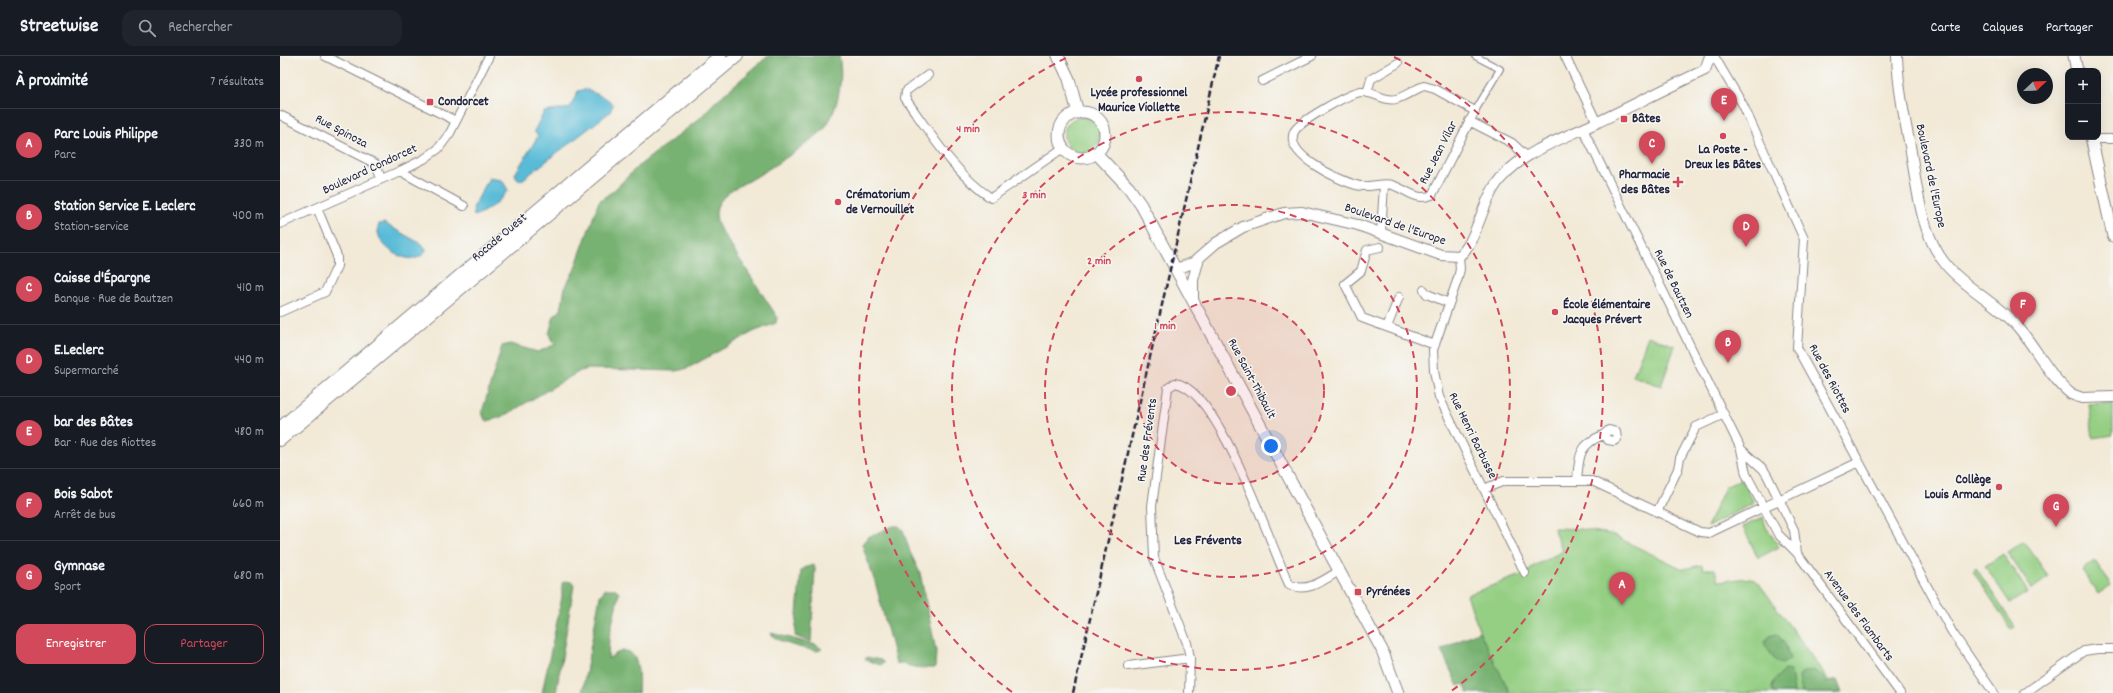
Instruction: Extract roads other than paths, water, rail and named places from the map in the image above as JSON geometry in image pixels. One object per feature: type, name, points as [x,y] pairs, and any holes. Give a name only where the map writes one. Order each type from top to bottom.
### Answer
[{"type":"main road","name":"Rocade Ouest","points":[[280,428],[720,56]]},
{"type":"main road","name":"Rocade Ouest","points":[[280,440],[737,56]]},
{"type":"main road","points":[[1058,56],[1069,79],[1078,113]]},
{"type":"main road","points":[[2074,56],[2076,68]]},
{"type":"main road","points":[[1078,113],[1092,115],[1103,128],[1104,141],[1096,153],[1091,156],[1078,158],[1072,156],[1063,148],[1060,142],[1060,129],[1067,118],[1078,113]]},
{"type":"main road","points":[[2091,140],[2113,236]]},
{"type":"main road","name":"Rue Saint-Thibault","points":[[1096,153],[1137,199],[1382,650],[1398,693]]},
{"type":"street","points":[[325,56],[456,121]]},
{"type":"street","name":"Boulevard Condorcet","points":[[280,224],[400,171],[424,159],[438,148],[456,121],[489,56]]},
{"type":"street","points":[[1262,81],[1312,56]]},
{"type":"street","points":[[1475,56],[1500,69],[1475,110]]},
{"type":"street","points":[[1565,56],[1597,123]]},
{"type":"street","name":"Boulevard de l'Europe","points":[[1176,269],[1196,261],[1216,243],[1243,227],[1284,213],[1302,212],[1358,225],[1441,255],[1459,256],[1469,243],[1491,190],[1503,175],[1526,156],[1705,70],[1710,56]]},
{"type":"street","name":"Rue des Riottes","points":[[1714,56],[1742,105],[1801,229],[1804,239],[1797,348],[1952,632],[1994,693]]},
{"type":"street","name":"Boulevard de l'Europe","points":[[1897,56],[1902,104],[1927,230],[1944,262],[1969,288],[1996,306],[2014,323],[2070,394],[2082,398],[2113,397]]},
{"type":"street","points":[[1367,93],[1371,79],[1398,63]]},
{"type":"street","points":[[928,74],[906,91],[905,98],[954,164],[973,186],[992,198],[1063,148]]},
{"type":"street","name":"Rue Jean Vilar","points":[[1424,86],[1435,89],[1475,110],[1432,195],[1426,198],[1419,198],[1392,185],[1357,186],[1313,164],[1301,155],[1295,147],[1292,139],[1294,131],[1302,123],[1346,98],[1361,92],[1367,93],[1388,99],[1396,99],[1424,86]]},
{"type":"street","name":"Rue Spinoza","points":[[280,115],[376,164],[381,179]]},
{"type":"street","name":"Rue Jean Vilar","points":[[1470,120],[1512,143],[1526,156]]},
{"type":"street","name":"Rue de Bautzen","points":[[1583,129],[1741,449],[1746,474],[1779,537],[1797,553]]},
{"type":"street","points":[[2101,138],[2113,139]]},
{"type":"street","points":[[400,171],[464,206]]},
{"type":"street","points":[[1381,233],[1384,185]]},
{"type":"street","points":[[280,312],[325,292],[338,266],[338,256],[316,208]]},
{"type":"street","points":[[1380,247],[1367,250],[1361,271],[1345,284],[1362,318],[1435,344]]},
{"type":"street","name":"Rue Henri Barbusse","points":[[1459,256],[1460,269],[1433,350],[1434,371],[1439,397],[1525,573]]},
{"type":"street","points":[[1193,301],[1193,280],[1196,261]]},
{"type":"street","name":"Boulevard de l'Europe","points":[[1184,285],[1196,261]]},
{"type":"street","points":[[1424,290],[1427,294],[1449,303]]},
{"type":"street","points":[[1387,327],[1399,296]]},
{"type":"street","name":"Rue des Frévents","points":[[1189,693],[1190,658],[1188,644],[1154,558],[1152,506],[1168,388],[1174,383],[1182,384],[1196,396],[1208,410],[1224,436],[1250,489],[1289,584],[1295,588],[1306,588],[1339,571]]},
{"type":"street","points":[[1658,512],[1678,469],[1680,458],[1696,427],[1724,414]]},
{"type":"street","points":[[1577,481],[1580,453],[1595,438],[1603,435]]},
{"type":"street","name":"Rue de Bautzen","points":[[1741,449],[1763,469],[1794,530],[1797,553]]},
{"type":"street","points":[[1484,489],[1504,481],[1592,481],[1700,532],[1709,533],[1859,462]]},
{"type":"street","name":"Avenue des Flambarts","points":[[1797,553],[1900,693]]},
{"type":"street","points":[[2025,693],[2084,651],[2113,649]]},
{"type":"street","points":[[1128,666],[1190,658]]},
{"type":"water","points":[[586,89],[609,100],[613,105],[610,112],[522,180],[518,180],[515,174],[538,136],[534,131],[544,112],[570,108],[578,91]]},
{"type":"water","points":[[489,178],[502,180],[508,190],[502,198],[484,212],[474,216],[473,208]]},
{"type":"water","points":[[384,223],[423,245],[426,250],[420,256],[413,259],[395,254],[387,248],[381,240],[378,232],[379,224]]},
{"type":"railway","points":[[1073,693],[1219,56]]},
{"type":"place","name":"Lycée professionnel Maurice Viollette","points":[[1139,79]]},
{"type":"place","name":"Condorcet","points":[[430,102]]},
{"type":"place","name":"Bâtes","points":[[1624,119]]},
{"type":"place","name":"bar des Bâtes","points":[[1724,121]]},
{"type":"place","name":"La Poste - Dreux les Bâtes","points":[[1723,136]]},
{"type":"place","name":"Caisse d'Épargne","points":[[1652,164]]},
{"type":"place","name":"Pharmacie des Bâtes","points":[[1678,182]]},
{"type":"place","name":"Crématorium de Vernouillet","points":[[838,202]]},
{"type":"place","name":"E.Leclerc","points":[[1746,247]]},
{"type":"place","name":"École élémentaire Jacques Prévert","points":[[1555,312]]},
{"type":"place","name":"Bois Sabot","points":[[2023,325]]},
{"type":"place","name":"Station Service E. Leclerc","points":[[1728,363]]},
{"type":"place","name":"Collège Louis Armand","points":[[1999,487]]},
{"type":"place","name":"Gymnase","points":[[2056,527]]},
{"type":"place","name":"Pyrénées","points":[[1358,592]]},
{"type":"place","name":"Parc Louis Philippe","points":[[1622,605]]},
{"type":"district","name":"Les Frévents","points":[[1208,541]]}]
